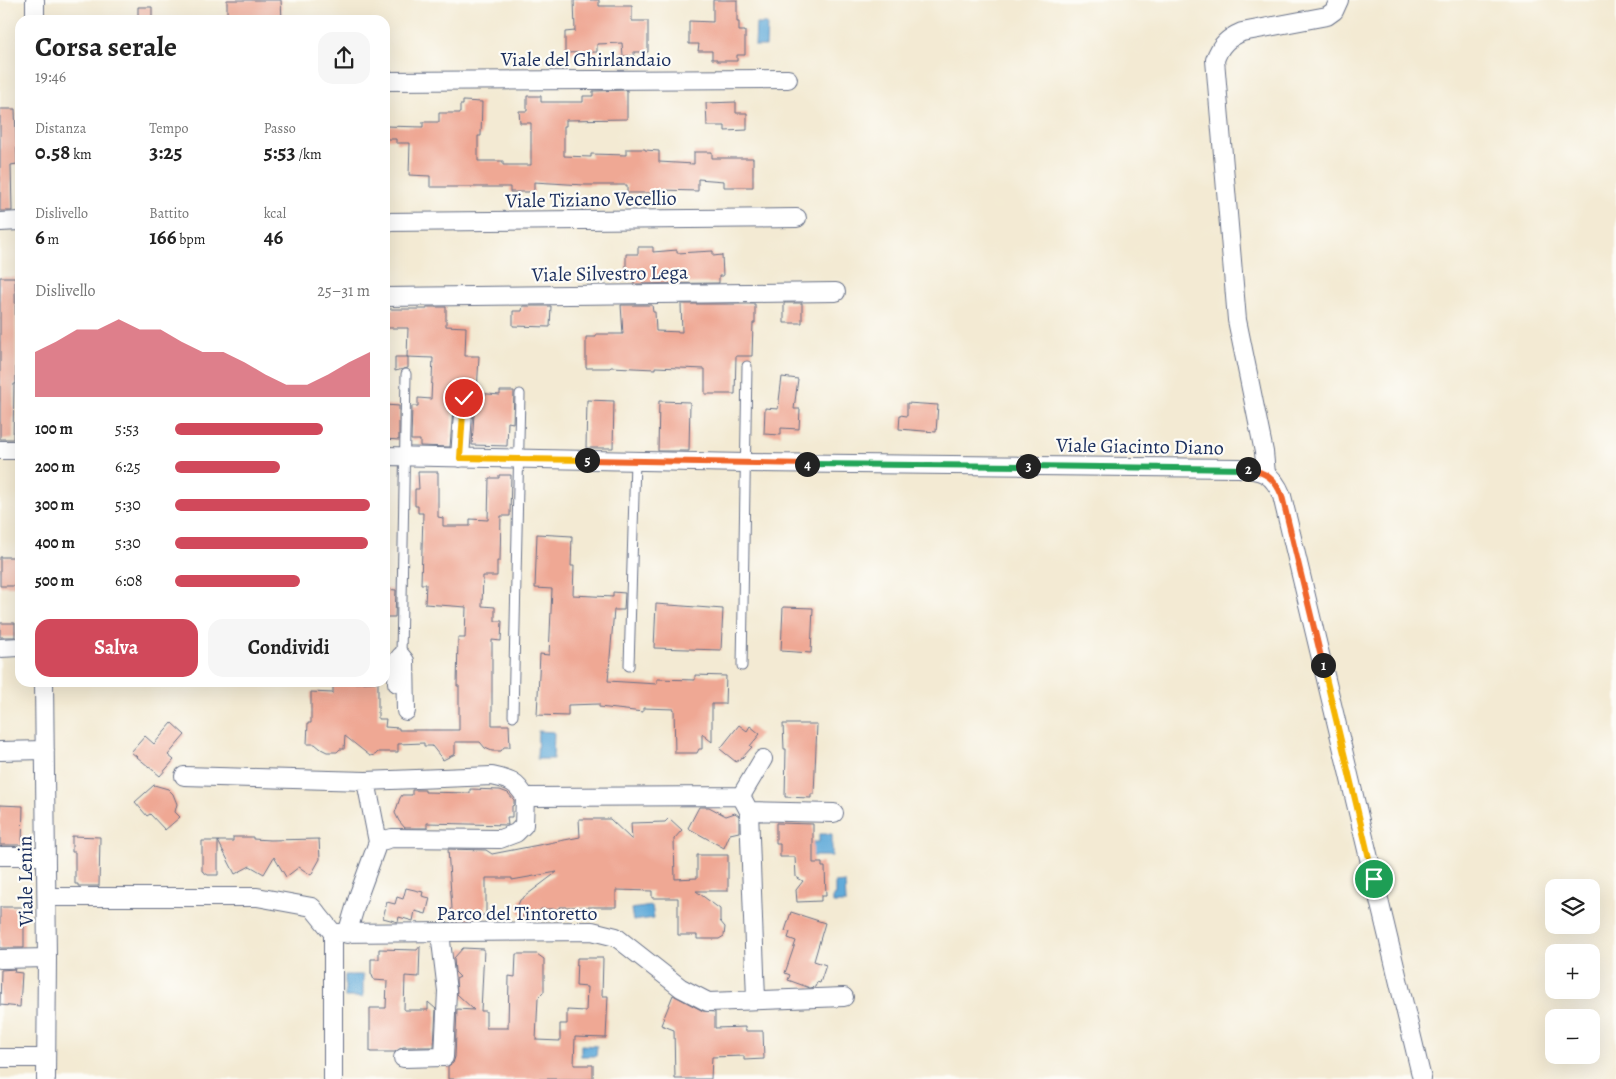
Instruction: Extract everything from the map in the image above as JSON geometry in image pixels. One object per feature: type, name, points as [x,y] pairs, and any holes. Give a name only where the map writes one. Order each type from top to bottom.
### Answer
[{"type":"street","points":[[35,0],[35,15]]},
{"type":"street","points":[[1339,0],[1334,11],[1327,16],[1242,32],[1222,45],[1215,60],[1236,320],[1264,452],[1266,474],[1277,485],[1282,496],[1422,1079]]},
{"type":"street","name":"Viale del Ghirlandaio","points":[[390,81],[788,78]]},
{"type":"street","name":"Viale Tiziano Vecellio","points":[[390,222],[797,218]]},
{"type":"street","points":[[0,222],[15,221]]},
{"type":"street","name":"Viale Silvestro Lega","points":[[390,297],[836,292]]},
{"type":"street","points":[[460,458],[464,398]]},
{"type":"street","points":[[0,450],[15,450]]},
{"type":"street","name":"Viale Giacinto Diano","points":[[390,456],[746,463],[1239,468],[1266,474]]},
{"type":"street","points":[[0,648],[15,648]]},
{"type":"street","points":[[397,683],[398,660],[401,656],[405,661],[406,711]]},
{"type":"street","name":"Viale Lenin","points":[[44,687],[48,958],[46,1079]]},
{"type":"street","points":[[0,751],[45,750]]},
{"type":"street","points":[[756,999],[745,804],[763,759]]},
{"type":"street","points":[[184,776],[366,781],[492,776],[507,780],[518,786],[525,797],[524,825],[516,834],[500,839],[392,838],[378,842]]},
{"type":"street","points":[[333,1079],[340,934],[359,894],[378,842],[366,781]]},
{"type":"street","points":[[525,797],[745,804],[834,813]]},
{"type":"street","points":[[0,856],[46,856]]},
{"type":"street","points":[[47,897],[257,897],[312,907],[340,934]]},
{"type":"street","name":"Parco del Tintoretto","points":[[340,934],[592,932],[616,937],[681,988],[708,1002],[844,997]]},
{"type":"street","points":[[403,1058],[444,1057],[447,991],[440,933]]},
{"type":"street","points":[[0,958],[48,958]]},
{"type":"street","points":[[0,1058],[46,1058]]},
{"type":"lane","points":[[742,666],[747,366]]},
{"type":"lane","points":[[401,656],[406,374]]},
{"type":"lane","points":[[513,716],[520,394]]},
{"type":"lane","points":[[629,666],[635,461]]},
{"type":"water","points":[[756,24],[767,24],[766,46],[755,46]]},
{"type":"water","points":[[538,731],[554,732],[553,759],[537,759]]},
{"type":"water","points":[[819,834],[832,834],[832,856],[811,856],[813,842],[819,842]]},
{"type":"water","points":[[845,882],[846,903],[833,903],[835,883]]},
{"type":"water","points":[[652,906],[654,918],[633,921],[631,909]]},
{"type":"water","points":[[345,975],[363,975],[363,997],[345,997]]},
{"type":"water","points":[[581,1045],[597,1046],[596,1056],[581,1056]]},
{"type":"building","points":[[227,0],[281,0],[282,15],[227,15]]},
{"type":"building","points":[[574,0],[599,0],[599,6],[632,6],[632,21],[648,21],[648,52],[634,52],[634,56],[623,56],[622,43],[597,44],[597,52],[565,53],[565,32],[575,31]]},
{"type":"building","points":[[713,0],[737,0],[739,31],[745,31],[745,55],[737,55],[737,61],[717,61],[717,59],[712,59],[712,51],[698,51],[699,44],[689,44],[689,21],[713,22]]},
{"type":"building","points":[[138,7],[152,7],[152,15],[138,15]]},
{"type":"building","points":[[627,90],[627,119],[566,120],[566,126],[564,126],[564,156],[591,157],[591,154],[626,155],[626,149],[645,149],[659,151],[659,162],[694,164],[694,152],[712,152],[712,158],[753,158],[753,187],[724,187],[724,181],[698,179],[698,191],[660,190],[660,193],[627,193],[627,185],[534,182],[534,192],[510,192],[510,187],[430,187],[430,176],[409,175],[410,143],[396,143],[396,139],[390,139],[390,126],[423,127],[423,122],[439,122],[439,113],[460,113],[460,105],[463,105],[463,101],[482,102],[481,136],[478,136],[478,161],[503,161],[503,165],[531,165],[531,123],[520,123],[519,111],[527,111],[527,96],[541,96],[541,102],[583,102],[583,96],[593,96],[593,91]]},
{"type":"building","points":[[736,102],[736,113],[747,113],[747,130],[725,131],[725,126],[707,126],[706,103]]},
{"type":"building","points":[[0,109],[15,109],[15,164],[11,165],[12,211],[0,211]]},
{"type":"building","points":[[638,247],[653,247],[653,252],[677,250],[677,253],[713,251],[713,256],[722,255],[723,276],[719,276],[719,283],[634,284],[634,280],[630,280],[630,275],[626,276],[626,254],[638,254]]},
{"type":"building","points":[[0,277],[15,277],[13,439],[0,439]]},
{"type":"building","points":[[784,303],[802,303],[802,323],[784,323]]},
{"type":"building","points":[[681,304],[755,304],[752,356],[736,356],[735,394],[705,394],[705,369],[655,367],[655,369],[586,368],[586,337],[596,337],[596,334],[623,334],[621,305],[652,305],[653,312],[655,312],[656,331],[682,332]]},
{"type":"building","points":[[523,306],[551,306],[550,327],[513,326],[513,311],[522,311]]},
{"type":"building","points":[[427,307],[446,307],[446,326],[466,327],[465,356],[479,356],[477,393],[500,395],[500,391],[514,391],[513,423],[508,422],[507,446],[472,445],[475,398],[470,390],[464,387],[459,389],[454,397],[450,447],[420,446],[420,440],[411,440],[412,406],[418,406],[418,398],[431,399],[433,358],[407,357],[408,328],[390,328],[390,309],[427,309]]},
{"type":"building","points":[[395,357],[408,357],[408,368],[395,371]]},
{"type":"building","points":[[782,377],[798,379],[794,409],[800,409],[799,429],[781,428],[781,435],[764,434],[765,408],[778,409]]},
{"type":"building","points":[[587,400],[614,401],[613,448],[586,448]]},
{"type":"building","points":[[659,401],[690,402],[689,451],[658,451]]},
{"type":"building","points":[[907,403],[938,405],[936,432],[899,429],[900,415],[907,416]]},
{"type":"building","points":[[390,405],[399,406],[399,440],[390,439]]},
{"type":"building","points":[[418,472],[438,472],[438,517],[443,518],[443,526],[470,526],[470,519],[488,520],[489,478],[499,478],[499,475],[511,475],[510,516],[501,516],[500,561],[497,561],[497,576],[483,576],[482,606],[495,607],[495,621],[502,621],[501,641],[492,640],[492,725],[509,725],[510,747],[504,747],[501,751],[492,751],[485,748],[480,742],[455,742],[455,754],[443,760],[432,746],[424,746],[424,743],[398,744],[398,752],[378,752],[370,756],[345,736],[344,749],[340,749],[337,752],[327,752],[315,744],[307,744],[308,723],[311,723],[311,692],[333,693],[333,687],[378,687],[378,719],[386,719],[385,727],[399,728],[399,730],[459,730],[459,686],[457,686],[458,638],[465,638],[466,607],[425,604],[426,584],[421,584],[423,513],[418,513],[418,506],[415,506],[415,489],[419,489]]},
{"type":"building","points":[[537,534],[572,536],[571,566],[574,566],[573,595],[613,597],[613,592],[625,593],[624,610],[614,610],[608,681],[657,684],[657,679],[695,680],[695,675],[726,676],[725,704],[712,704],[712,742],[702,734],[702,749],[699,749],[697,753],[675,753],[674,709],[643,708],[643,712],[599,707],[599,704],[568,705],[568,716],[537,715],[540,654],[549,655],[552,589],[535,588]]},
{"type":"building","points":[[0,557],[15,557],[15,586],[0,586]]},
{"type":"building","points":[[390,589],[396,590],[395,617],[390,617]]},
{"type":"building","points":[[656,604],[723,609],[721,650],[654,648]]},
{"type":"building","points":[[783,607],[813,608],[811,653],[781,651]]},
{"type":"building","points":[[0,623],[15,623],[15,637],[0,637]]},
{"type":"building","points":[[172,723],[185,735],[168,755],[174,760],[160,776],[131,752],[145,736],[154,744]]},
{"type":"building","points":[[783,724],[817,724],[814,794],[811,794],[811,798],[785,797],[786,749],[784,749]]},
{"type":"building","points":[[739,725],[747,731],[750,726],[760,734],[750,746],[752,747],[736,762],[720,749]]},
{"type":"building","points":[[154,785],[168,789],[173,794],[177,804],[175,812],[180,817],[165,830],[150,814],[147,816],[135,802]]},
{"type":"building","points":[[470,789],[500,790],[508,793],[514,800],[514,805],[512,806],[512,817],[507,817],[508,825],[427,823],[427,828],[405,828],[395,813],[402,795],[412,795],[412,790],[470,793]]},
{"type":"building","points":[[0,805],[23,806],[22,845],[0,845]]},
{"type":"building","points":[[699,807],[709,807],[726,816],[735,813],[739,816],[739,832],[730,834],[724,848],[688,828]]},
{"type":"building","points":[[669,818],[682,830],[674,839],[675,879],[697,878],[697,855],[728,855],[728,891],[696,891],[720,909],[720,921],[725,927],[724,936],[719,939],[697,939],[697,935],[678,935],[678,898],[652,898],[652,891],[616,890],[616,907],[559,907],[559,909],[541,909],[530,919],[526,915],[524,918],[519,912],[518,905],[520,900],[557,872],[512,880],[512,878],[486,878],[486,914],[469,921],[456,918],[449,913],[452,909],[448,849],[486,850],[492,854],[580,837],[579,819],[610,819],[632,840],[631,823],[665,822]]},
{"type":"building","points":[[776,823],[813,824],[813,863],[822,863],[822,867],[825,867],[826,896],[821,896],[821,901],[797,902],[796,890],[803,881],[796,877],[795,857],[780,857],[780,844],[776,844]]},
{"type":"building","points":[[72,836],[100,837],[99,886],[78,886],[78,884],[75,884],[75,852],[72,852]]},
{"type":"building","points":[[233,837],[253,837],[253,839],[270,840],[319,839],[320,859],[311,875],[299,867],[286,877],[274,857],[264,874],[250,866],[235,874],[218,841],[233,841]]},
{"type":"building","points":[[202,841],[218,841],[218,875],[208,875],[202,871]]},
{"type":"building","points":[[406,888],[423,892],[422,896],[430,898],[426,914],[415,911],[413,921],[399,917],[398,922],[383,918],[387,902],[395,904],[397,897],[403,899]]},
{"type":"building","points":[[0,907],[24,907],[24,948],[0,948]]},
{"type":"building","points":[[791,912],[825,923],[814,961],[826,965],[820,983],[817,982],[815,987],[810,988],[788,980],[790,975],[785,973],[796,941],[788,938],[790,932],[785,931]]},
{"type":"building","points":[[420,946],[419,977],[405,976],[404,1010],[428,1010],[428,1002],[436,1009],[434,1047],[403,1047],[395,1052],[370,1052],[370,1008],[386,1008],[387,981],[374,980],[371,973],[371,959],[379,959],[379,949],[417,950]]},
{"type":"building","points":[[463,948],[484,949],[481,1011],[486,1011],[486,1028],[508,1028],[509,976],[515,977],[516,954],[537,954],[544,959],[544,992],[538,998],[536,1040],[560,1041],[560,1024],[567,1024],[567,1010],[586,1011],[587,987],[576,986],[577,958],[603,958],[602,996],[608,996],[606,1038],[575,1037],[574,1065],[593,1065],[593,1079],[448,1079],[448,1066],[453,1063],[455,1057],[457,1009],[474,1010],[457,994],[456,979],[460,977],[455,972],[454,958]]},
{"type":"building","points":[[15,969],[14,972],[22,973],[20,1007],[0,1005],[1,970]]},
{"type":"building","points":[[673,995],[703,1011],[715,1012],[715,1028],[745,1027],[745,1031],[763,1031],[764,1059],[744,1060],[744,1056],[712,1057],[711,1079],[675,1079],[674,1030],[661,1025]]},
{"type":"route","points":[[464,398],[460,458],[1239,468],[1257,470],[1266,474],[1272,478],[1282,496],[1374,879]]}]
